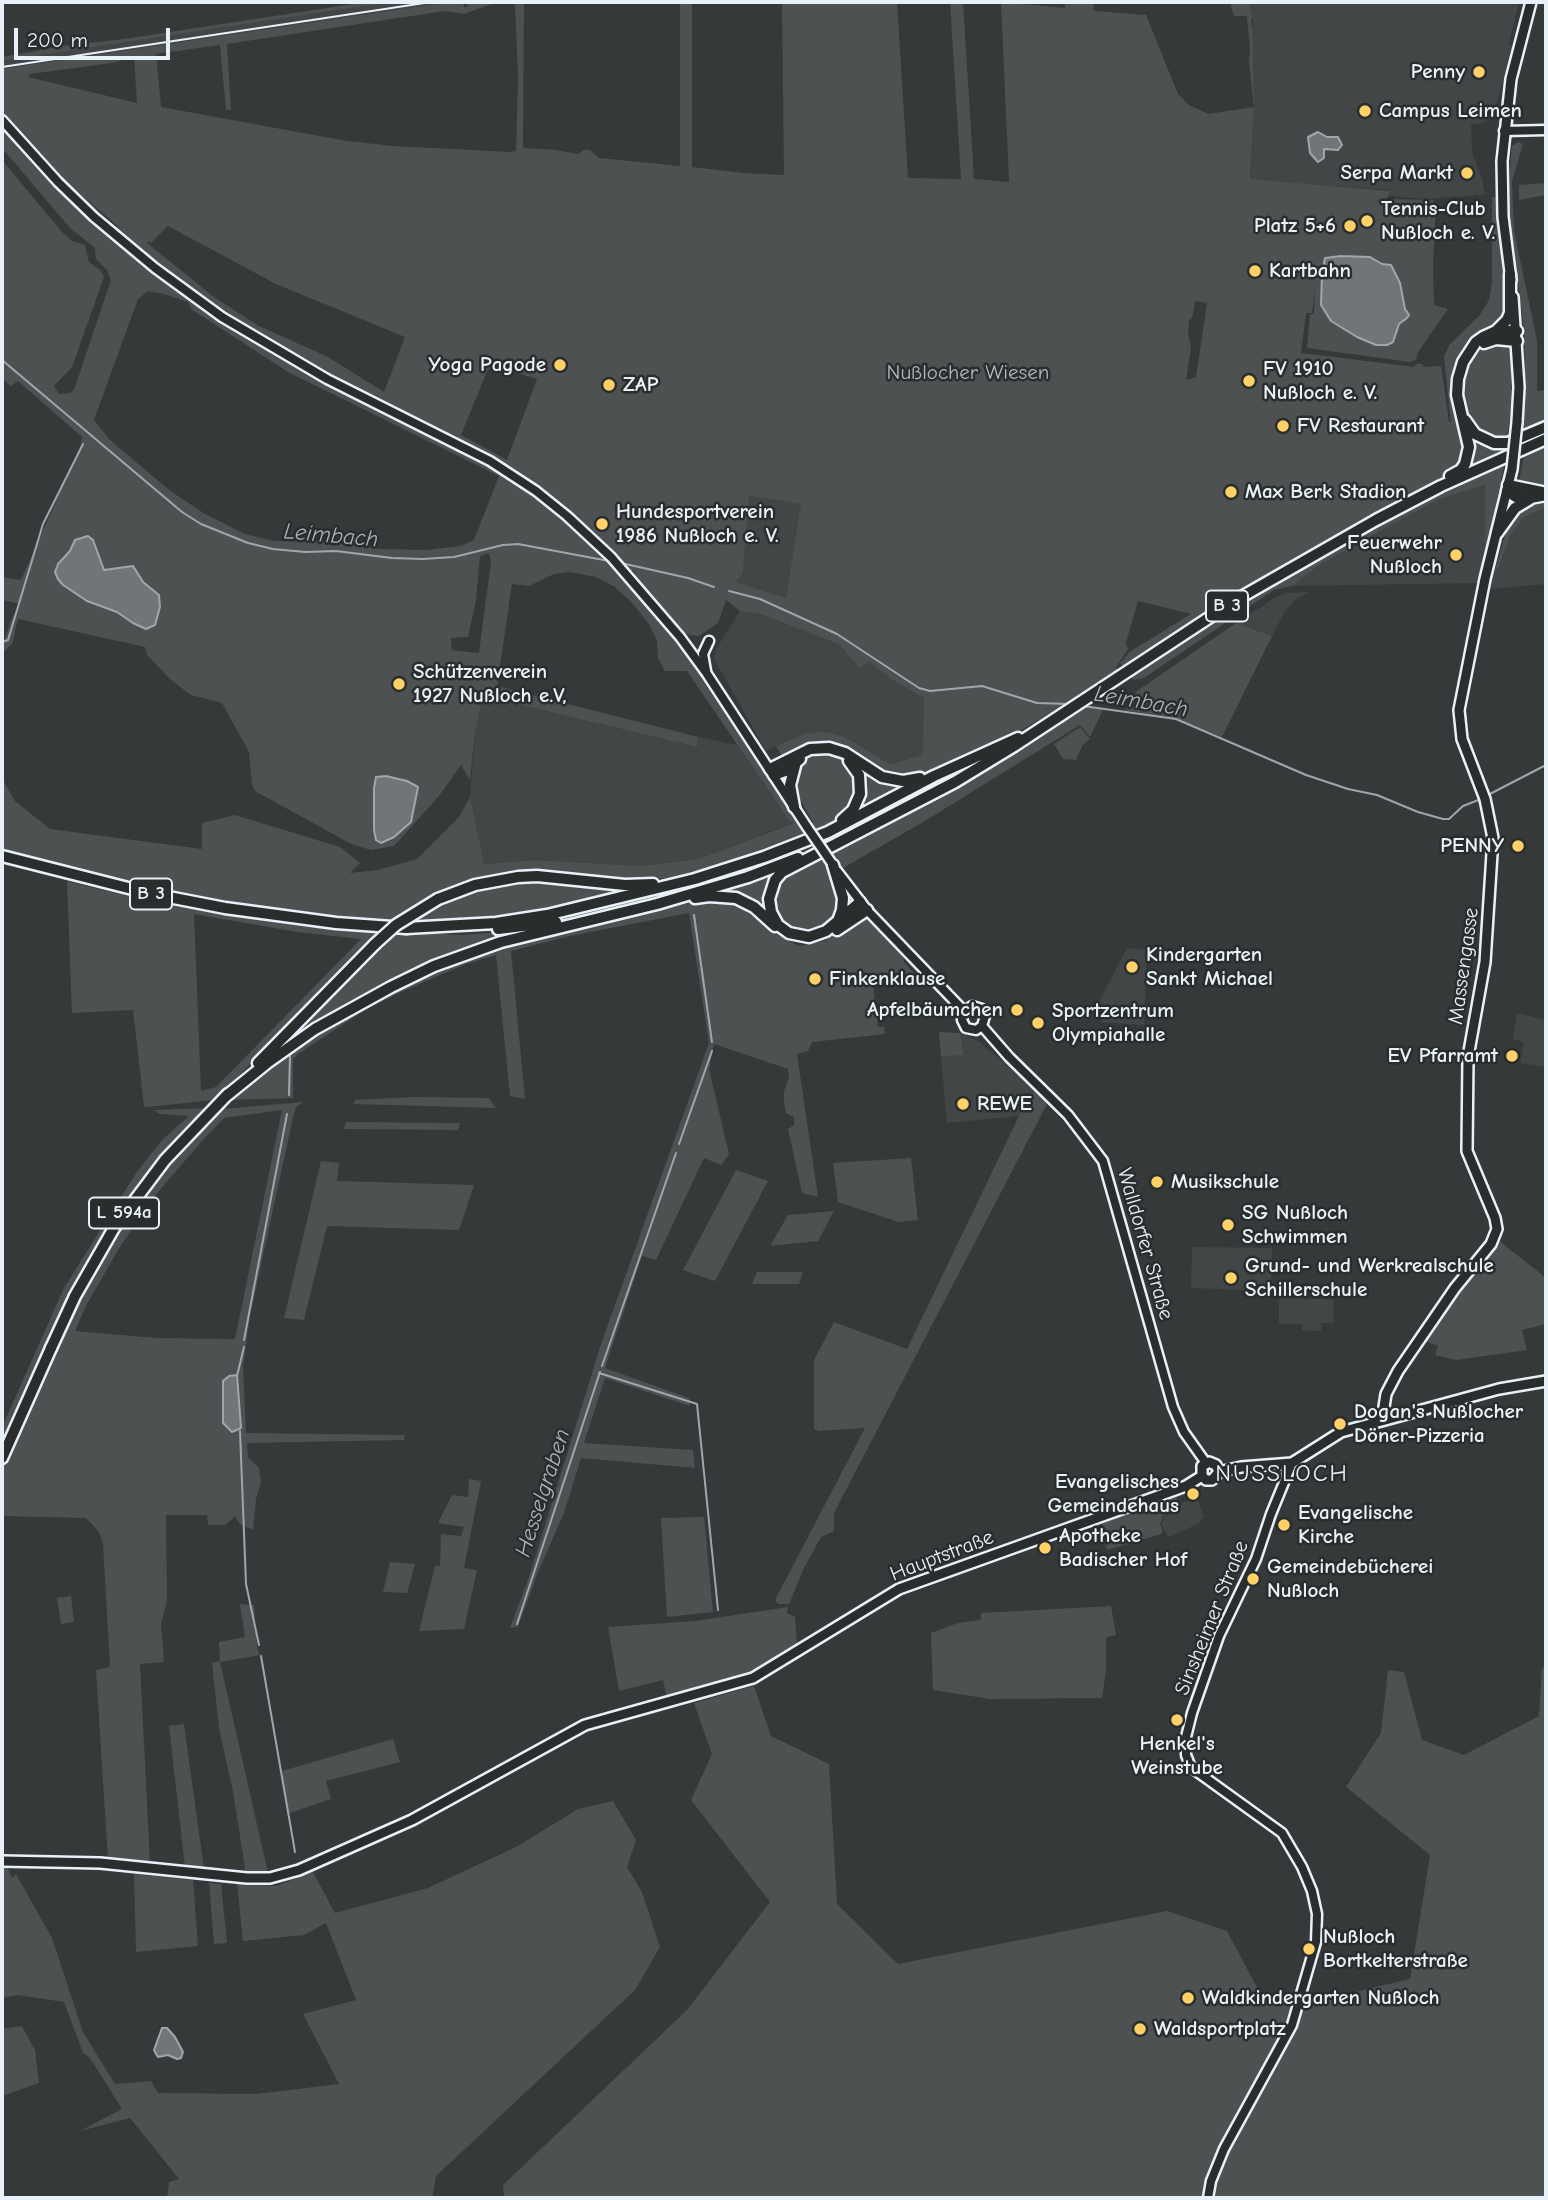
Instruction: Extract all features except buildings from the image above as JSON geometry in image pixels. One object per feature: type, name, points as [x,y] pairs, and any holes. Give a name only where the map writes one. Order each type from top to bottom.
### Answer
[{"type":"main road","points":[[1517,336],[1502,191],[1504,131],[1514,66],[1531,2]]},
{"type":"main road","points":[[1441,486],[1461,470],[1468,457],[1469,447],[1460,409],[1458,379],[1462,362],[1476,342],[1496,331],[1507,320],[1510,313],[1510,274]]},
{"type":"main road","points":[[1496,331],[1517,336]]},
{"type":"main road","points":[[1471,349],[1496,339],[1517,336]]},
{"type":"main road","name":"Massengasse","points":[[1382,1420],[1386,1394],[1398,1371],[1438,1310],[1496,1235],[1495,1218],[1467,1151],[1468,1057],[1485,962],[1493,869],[1492,828],[1484,797],[1462,739],[1459,710],[1467,660],[1512,469],[1517,422],[1517,336]]},
{"type":"main road","points":[[1460,409],[1471,430],[1494,443],[1508,443],[1546,427]]},
{"type":"main road","name":"B 3","points":[[2,856],[148,893],[225,908],[336,923],[451,930],[512,928],[630,911],[656,904],[748,877],[862,830],[955,782],[1236,600],[1441,486],[1546,439]]},
{"type":"main road","points":[[1508,488],[1546,494]]},
{"type":"main road","points":[[1508,488],[1516,497],[1530,499]]},
{"type":"main road","points":[[1497,533],[1515,508],[1546,494]]},
{"type":"main road","name":"B 3","points":[[406,928],[439,928],[528,919],[695,879],[764,857],[828,832],[934,776],[1049,722]]},
{"type":"main road","points":[[772,772],[810,749],[829,748],[845,753],[874,773],[891,780],[903,781],[934,776]]},
{"type":"main road","points":[[772,772],[785,771],[812,752],[831,752],[846,758],[859,775],[860,794],[847,816],[828,832]]},
{"type":"main road","points":[[794,807],[790,785],[796,762]]},
{"type":"main road","points":[[862,830],[782,872],[770,891],[771,912],[778,925],[801,937],[816,936],[864,906]]},
{"type":"main road","points":[[832,863],[843,898],[838,922]]},
{"type":"main road","name":"L 594a","points":[[2,1458],[75,1296],[114,1228],[165,1160],[396,925],[438,900],[475,885],[517,877],[537,876],[642,885],[695,879]]},
{"type":"main road","points":[[656,904],[709,896],[736,898],[754,907],[781,932],[802,940],[828,935],[864,906]]},
{"type":"main road","name":"L 594a","points":[[225,1097],[315,1029],[391,986],[434,966],[501,942],[630,911]]},
{"type":"main road","name":"Hauptstraße","points":[[2,1861],[100,1863],[270,1878],[320,1862],[412,1820],[585,1725],[757,1676],[899,1589],[1186,1486],[1202,1476],[1206,1480],[1212,1480],[1219,1472],[1249,1465],[1292,1463],[1335,1435],[1499,1389],[1546,1381]]},
{"type":"main road","points":[[1202,1476],[1201,1468],[1206,1463],[1216,1465],[1219,1472]]},
{"type":"street","name":"Walldorfer Straße","points":[[2,120],[81,205],[187,293],[289,358],[490,461],[536,491],[567,516],[630,577],[680,637],[807,827],[864,906],[964,1011]]},
{"type":"street","points":[[1504,131],[1546,130]]},
{"type":"street","points":[[680,637],[695,642]]},
{"type":"street","points":[[707,674],[703,654],[709,641]]},
{"type":"street","name":"Walldorfer Straße","points":[[972,1006],[982,1009],[985,1016],[982,1026],[973,1030],[966,1028],[962,1020],[964,1011],[972,1006]]},
{"type":"street","name":"Walldorfer Straße","points":[[982,1026],[1009,1057],[1068,1115],[1103,1161],[1173,1407],[1188,1439],[1206,1463]]},
{"type":"street","name":"Sinsheimer Straße","points":[[1208,2198],[1211,2181],[1224,2149],[1292,2025],[1315,1942],[1317,1914],[1312,1891],[1282,1833],[1196,1771],[1187,1760],[1186,1747],[1192,1713],[1219,1636],[1256,1559],[1270,1514],[1292,1463]]},
{"type":"shaded area","points":[[391,2],[449,2],[2,71],[2,61]]},
{"type":"shaded area","points":[[1249,2],[1519,2],[1509,44],[1512,46],[1494,115],[1483,123],[1471,125],[1472,152],[1485,195],[1425,199],[1388,196],[1389,190],[1250,180],[1254,108],[1253,17]]},
{"type":"shaded area","points":[[1318,132],[1327,137],[1338,137],[1342,145],[1338,150],[1324,149],[1324,158],[1318,162],[1310,153],[1308,137]]},
{"type":"shaded area","points":[[1370,257],[1382,264],[1391,265],[1400,283],[1405,309],[1409,315],[1399,324],[1393,342],[1376,345],[1357,337],[1331,321],[1321,305],[1325,258]]},
{"type":"shaded area","points":[[1485,485],[1485,558],[1479,583],[1292,586],[1318,566],[1437,500]]},
{"type":"shaded area","points":[[749,496],[802,504],[786,598],[735,582],[743,573]]},
{"type":"shaded area","points":[[1546,507],[1546,584],[1490,589],[1492,575],[1499,567],[1510,536],[1523,518]]},
{"type":"shaded area","points":[[88,536],[93,540],[104,570],[133,566],[143,582],[159,595],[160,607],[155,625],[146,629],[133,623],[117,612],[87,601],[58,579],[55,572],[58,564],[70,551],[75,540]]},
{"type":"shaded area","points":[[1310,592],[1296,599],[1285,611],[1272,636],[1236,623],[1276,597],[1286,593]]},
{"type":"shaded area","points":[[740,611],[761,614],[840,645],[859,668],[869,662],[891,679],[925,698],[924,755],[890,764],[847,738],[805,733],[766,751],[714,659],[716,649]]},
{"type":"shaded area","points":[[483,696],[696,747],[698,737],[737,745],[789,821],[795,822],[698,859],[641,866],[535,860],[483,864],[470,797],[474,739]]},
{"type":"shaded area","points":[[386,776],[418,787],[411,822],[394,837],[381,843],[376,840],[374,830],[374,788],[376,777]]},
{"type":"shaded area","points":[[1127,948],[1147,950],[1144,1025],[1101,1022],[1102,1018],[1093,1013]]},
{"type":"shaded area","points":[[1517,1013],[1546,1020],[1546,1067],[1520,1063],[1524,1042],[1513,1039]]},
{"type":"shaded area","points":[[960,1033],[980,1042],[1035,1090],[1019,1116],[947,1123],[941,1057],[964,1055]]},
{"type":"shaded area","name":"Grund- und Werkrealschule Schillerschule","points":[[1192,1247],[1272,1248],[1271,1291],[1191,1288]]},
{"type":"shaded area","points":[[1279,1298],[1334,1299],[1333,1323],[1322,1323],[1321,1331],[1302,1330],[1302,1324],[1279,1324]]},
{"type":"shaded area","points":[[237,1375],[241,1428],[232,1432],[223,1423],[223,1381],[229,1376]]},
{"type":"shaded area","points":[[1197,1498],[1204,1516],[1198,1524],[1168,1537],[1161,1524],[1164,1517],[1181,1510],[1179,1504]]},
{"type":"shaded area","points":[[162,2028],[167,2028],[175,2037],[183,2052],[181,2058],[168,2055],[158,2057],[156,2054],[154,2050]]},
{"type":"green space","points":[[366,2],[391,2],[2,61],[2,57],[63,46]]},
{"type":"green space","name":"Nußlocher Wiesen","points":[[449,2],[463,2],[464,7],[468,7],[466,2],[497,2],[464,14],[445,11],[227,44],[231,110],[226,110],[220,45],[156,54],[161,107],[347,141],[510,152],[516,151],[518,78],[515,2],[524,2],[523,148],[579,154],[583,150],[590,150],[599,158],[680,166],[680,2],[692,2],[692,167],[784,175],[782,2],[897,2],[908,178],[961,179],[950,2],[963,2],[974,179],[1009,182],[1001,2],[1065,8],[1065,2],[1093,2],[1094,11],[1146,15],[1178,94],[1189,105],[1208,114],[1254,107],[1250,179],[1390,191],[1387,199],[1433,200],[1436,206],[1434,305],[1448,309],[1418,352],[1416,360],[1410,362],[1307,348],[1310,315],[1314,313],[1315,288],[1312,313],[1306,313],[1301,353],[1413,367],[1418,363],[1424,365],[1422,367],[1441,366],[1451,423],[1444,356],[1450,344],[1480,315],[1489,300],[1492,282],[1492,197],[1497,197],[1506,306],[1502,321],[1462,350],[1454,372],[1454,404],[1465,452],[1463,463],[1453,473],[1360,521],[1123,666],[1120,663],[1131,651],[1191,614],[1138,601],[1126,643],[1128,649],[1116,667],[1118,671],[1000,743],[902,779],[875,771],[846,751],[823,744],[783,758],[776,746],[806,733],[827,732],[847,738],[890,764],[923,755],[924,698],[891,679],[869,662],[859,668],[840,645],[761,614],[740,611],[726,600],[718,623],[699,636],[686,634],[635,576],[635,572],[617,567],[694,664],[807,835],[728,864],[671,878],[618,881],[550,873],[524,873],[479,879],[404,913],[421,915],[469,889],[510,880],[567,881],[603,887],[649,887],[522,916],[390,924],[244,908],[149,888],[2,851],[2,778],[15,801],[50,829],[202,849],[202,823],[235,815],[340,847],[360,863],[350,873],[378,870],[417,859],[459,817],[470,797],[484,864],[535,860],[641,866],[698,859],[794,823],[790,822],[687,671],[665,671],[658,658],[657,641],[649,624],[615,587],[596,577],[570,572],[554,574],[529,586],[512,584],[497,686],[698,737],[697,747],[483,696],[474,739],[470,780],[461,765],[439,796],[394,846],[371,850],[351,844],[255,791],[249,752],[222,703],[191,695],[171,680],[147,655],[145,647],[18,619],[12,644],[2,653],[12,618],[20,604],[2,600],[2,577],[21,580],[81,445],[82,437],[18,381],[11,386],[2,379],[2,160],[62,232],[72,241],[85,245],[89,262],[100,270],[104,277],[72,367],[54,386],[59,394],[74,390],[111,280],[107,270],[96,259],[95,248],[70,228],[2,148],[2,125],[79,207],[152,271],[192,301],[295,366],[494,467],[545,502],[602,551],[612,553],[580,521],[492,457],[307,364],[206,303],[96,215],[72,192],[37,156],[2,115],[72,191],[111,224],[121,229],[62,178],[2,110],[3,69]],"holes":[[[134,57],[137,103],[28,77],[30,74],[112,63]],[[168,226],[276,284],[405,337],[384,392],[328,357],[259,326],[214,297],[147,243],[151,243]],[[1341,256],[1370,257],[1382,264],[1391,265],[1400,283],[1405,309],[1409,315],[1399,324],[1393,342],[1387,345],[1376,344],[1356,337],[1331,321],[1321,305],[1322,274],[1326,258]],[[148,291],[188,302],[191,309],[288,372],[499,476],[474,540],[460,546],[425,550],[380,549],[328,542],[274,541],[245,534],[205,514],[169,490],[110,440],[94,420],[138,299]],[[1195,301],[1207,303],[1196,377],[1186,380],[1191,348],[1188,332]],[[501,368],[537,379],[507,460],[461,435],[488,369],[496,371]],[[749,496],[801,504],[786,598],[736,582],[743,573]],[[88,536],[93,540],[104,570],[133,566],[143,582],[159,595],[160,607],[155,625],[146,629],[118,612],[87,601],[63,585],[55,572],[58,564],[70,551],[75,540]],[[489,553],[491,561],[479,653],[452,650],[451,638],[468,637],[476,600],[480,556]],[[386,776],[418,787],[411,822],[394,837],[381,843],[376,840],[376,778]]]},
{"type":"green space","points":[[1230,2],[1249,2],[1253,31],[1254,107],[1247,16],[1234,16]]},
{"type":"green space","points":[[1518,142],[1523,144],[1512,181],[1514,231],[1537,340],[1537,391],[1546,390],[1546,420],[1523,428],[1524,329],[1508,205],[1512,146]]},
{"type":"green space","points":[[1546,183],[1546,195],[1519,200],[1519,185]]},
{"type":"green space","points":[[1493,343],[1511,343],[1511,411],[1507,440],[1497,440],[1474,429],[1465,414],[1461,391],[1463,370],[1471,355]]},
{"type":"green space","points":[[1467,429],[1510,447],[1465,470]]},
{"type":"green space","points":[[1546,446],[1546,488],[1538,489],[1519,482],[1524,455]]},
{"type":"green space","points":[[1505,461],[1485,558],[1485,485],[1437,500],[1318,566],[1292,586],[1274,590],[1144,678],[1134,680],[1130,677],[1225,612],[1362,532]]},
{"type":"green space","points":[[1546,499],[1546,507],[1523,518],[1510,536],[1499,567],[1494,573],[1509,521],[1528,504]]},
{"type":"green space","points":[[1236,623],[1272,636],[1222,737],[1176,719],[1125,710],[1137,691]]},
{"type":"green space","points":[[1087,707],[1103,710],[1090,737],[1080,725],[925,821],[843,868],[832,851],[1019,749]]},
{"type":"green space","points":[[1080,727],[1090,739],[1082,746],[1076,760],[1063,759],[1054,744]]},
{"type":"green space","points":[[820,753],[830,753],[846,760],[856,772],[858,798],[838,819],[817,830],[798,795],[796,777],[798,765],[804,759]]},
{"type":"green space","points":[[992,754],[861,825],[824,840],[821,836],[937,777]]},
{"type":"green space","points":[[858,766],[880,780],[911,783],[857,811],[865,788]]},
{"type":"green space","points":[[809,842],[813,846],[742,875],[628,905],[551,918]]},
{"type":"green space","points":[[819,856],[831,873],[839,893],[839,911],[828,927],[811,933],[793,930],[783,924],[773,909],[773,890],[784,875]]},
{"type":"green space","points":[[778,869],[773,879],[771,917],[718,893]]},
{"type":"green space","points":[[67,881],[162,905],[163,900],[381,932],[215,1100],[144,1106],[133,1010],[72,1013]],"holes":[[[194,914],[297,932],[361,939],[216,1087],[201,1091]]]},
{"type":"green space","points":[[717,899],[734,902],[780,936],[799,946],[824,941],[862,918],[869,918],[903,956],[904,962],[920,980],[873,985],[878,1027],[884,1027],[885,1034],[812,1042],[808,1051],[797,1054],[818,1197],[802,1193],[788,1129],[794,1125],[794,1117],[786,1113],[784,1102],[788,1069],[714,1044],[709,1069],[729,1154],[721,1165],[704,1158],[656,1260],[642,1256],[605,1368],[689,1398],[690,1406],[605,1378],[584,1443],[693,1450],[695,1468],[581,1458],[564,1513],[518,1627],[510,1628],[530,1574],[601,1344],[709,1043],[689,913],[570,936],[511,951],[525,1099],[510,1096],[496,955],[466,964],[365,1010],[298,1054],[293,1059],[293,1098],[230,1100],[282,1055],[363,1004],[459,960],[500,946],[697,901]]},
{"type":"green space","points":[[525,930],[423,964],[345,1004],[265,1060],[393,932],[463,935]]},
{"type":"green space","points":[[939,1032],[960,1033],[964,1055],[941,1057]]},
{"type":"green space","points":[[1035,1090],[1047,1104],[834,1513],[834,1531],[821,1537],[789,1604],[778,1604],[775,1600],[865,1428],[814,1429],[814,1360],[834,1322],[907,1349],[1019,1116]]},
{"type":"green space","points":[[414,1097],[489,1098],[496,1108],[353,1104],[355,1100]]},
{"type":"green space","points":[[304,1102],[296,1107],[294,1113],[250,1316],[243,1366],[246,1433],[405,1435],[404,1440],[247,1443],[248,1458],[259,1468],[261,1482],[256,1499],[253,1530],[240,1524],[235,1516],[225,1525],[208,1525],[207,1515],[166,1515],[167,1601],[161,1624],[164,1662],[140,1664],[150,1863],[108,1860],[96,1670],[110,1667],[103,1544],[99,1532],[86,1518],[2,1516],[2,1466],[68,1319],[116,1231],[164,1166],[205,1122],[221,1109]],"holes":[[[282,1110],[235,1339],[156,1338],[75,1331],[87,1304],[121,1245],[158,1192],[202,1141],[224,1118]]]},
{"type":"green space","points":[[208,1108],[151,1170],[87,1265],[66,1303],[2,1449],[2,1427],[64,1288],[136,1173],[162,1140],[189,1116],[160,1114],[153,1110]]},
{"type":"green space","points":[[346,1122],[460,1123],[458,1130],[344,1129]]},
{"type":"green space","points":[[911,1158],[918,1220],[899,1222],[838,1202],[833,1163]]},
{"type":"green space","points":[[321,1161],[339,1163],[337,1181],[474,1185],[459,1230],[327,1226],[304,1320],[284,1318]]},
{"type":"green space","points":[[736,1170],[768,1181],[715,1281],[683,1270]]},
{"type":"green space","points":[[834,1211],[818,1241],[770,1246],[788,1215]]},
{"type":"green space","points":[[1497,1239],[1546,1278],[1546,1324],[1522,1330],[1527,1350],[1456,1360],[1435,1355],[1438,1346],[1423,1340],[1431,1325]]},
{"type":"green space","points":[[757,1272],[803,1272],[799,1284],[752,1284]]},
{"type":"green space","points":[[469,1479],[481,1481],[464,1568],[477,1570],[464,1629],[419,1631],[435,1566],[440,1566],[441,1534],[461,1536],[464,1527],[438,1523],[452,1495],[468,1497]]},
{"type":"green space","points":[[1176,1496],[1180,1510],[1163,1516],[1161,1534],[1107,1550],[1102,1523]]},
{"type":"green space","points":[[704,1517],[713,1612],[667,1617],[661,1518]]},
{"type":"green space","points":[[390,1562],[415,1564],[407,1593],[383,1592]]},
{"type":"green space","points":[[71,1596],[74,1622],[61,1624],[57,1598]]},
{"type":"green space","points":[[240,1604],[254,1605],[257,1648],[260,1655],[220,1662],[268,1873],[246,1874],[233,1792],[219,1728],[212,1663],[220,1661],[219,1642],[245,1637]]},
{"type":"green space","points":[[1111,1606],[1116,1635],[1106,1637],[1106,1671],[1102,1698],[990,1699],[933,1690],[931,1633],[958,1623],[981,1620],[981,1613]]},
{"type":"green space","points":[[788,1607],[787,1613],[795,1617],[797,1643],[744,1677],[667,1698],[663,1680],[619,1691],[608,1627],[695,1621]]},
{"type":"green space","points":[[1546,1667],[1546,2198],[504,2198],[503,2185],[687,2010],[770,1902],[691,1800],[712,1754],[694,1703],[754,1686],[771,1736],[829,1764],[837,1904],[898,1964],[1167,1911],[1227,1931],[1261,1995],[1346,1994],[1410,1979],[1430,1855],[1346,1787],[1381,1733],[1388,1670],[1404,1672],[1422,1740],[1464,1755],[1539,1716],[1542,1668]]},
{"type":"green space","points":[[184,1724],[204,1869],[185,1867],[169,1726]]},
{"type":"green space","points":[[393,1739],[400,1762],[326,1781],[331,1799],[287,1814],[282,1771]]},
{"type":"green space","points":[[613,1801],[636,1840],[627,1867],[642,1892],[660,1947],[635,1990],[436,2176],[432,2198],[167,2198],[169,2182],[179,2179],[130,2118],[80,2131],[122,2109],[90,2058],[83,2053],[64,2002],[18,1995],[2,1998],[2,1866],[7,1867],[12,1878],[16,1874],[52,1938],[83,2032],[115,2084],[151,2081],[158,2093],[256,2094],[339,2084],[303,2014],[356,2000],[326,1923],[304,1935],[243,1941],[237,1884],[276,1886],[313,1872],[335,1913],[428,1888],[516,1847],[578,1809]]},
{"type":"green space","points":[[134,1874],[193,1880],[198,1946],[136,1952]]},
{"type":"green space","points":[[209,1883],[221,1884],[227,1943],[214,1944]]},
{"type":"green space","points":[[22,2026],[35,2050],[39,2083],[2,2096],[2,2029]]},
{"type":"waterway","name":"Leimbach","points":[[2,360],[182,512],[201,524],[248,543],[305,552],[336,551],[422,559],[454,557],[518,544],[609,561]]},
{"type":"waterway","points":[[2,642],[8,640],[43,524],[83,444]]},
{"type":"waterway","name":"Leimbach","points":[[621,563],[688,578],[714,587]]},
{"type":"waterway","name":"Leimbach","points":[[729,591],[760,599],[837,634],[919,688],[930,691],[982,686],[1037,703],[1070,704]]},
{"type":"waterway","name":"Leimbach","points":[[1083,706],[1176,719],[1306,775],[1377,795],[1443,819],[1449,819],[1463,806],[1481,799]]},
{"type":"waterway","name":"Leimbach","points":[[1486,796],[1546,765]]},
{"type":"waterway","name":"Hesselgraben","points":[[694,915],[712,1042]]},
{"type":"waterway","name":"Hesselgraben","points":[[679,1144],[712,1051]]},
{"type":"waterway","points":[[289,1095],[290,1055]]},
{"type":"waterway","points":[[244,1340],[287,1114]]},
{"type":"waterway","name":"Hesselgraben","points":[[602,1366],[676,1153]]},
{"type":"waterway","points":[[237,1376],[244,1347]]},
{"type":"waterway","name":"Hesselgraben","points":[[517,1624],[600,1372]]},
{"type":"waterway","points":[[599,1373],[697,1404],[718,1610]]},
{"type":"waterway","points":[[240,1431],[246,1584],[259,1645]]},
{"type":"waterway","points":[[261,1656],[295,1852]]},
{"type":"railway","points":[[2,67],[431,2]]},
{"type":"place","name":"Penny","points":[[1479,72]]},
{"type":"place","name":"Campus Leimen","points":[[1365,111]]},
{"type":"place","name":"Serpa Markt","points":[[1467,173]]},
{"type":"place","name":"Tennis-Club Nußloch e. V.","points":[[1367,221]]},
{"type":"place","name":"Platz 5+6","points":[[1350,226]]},
{"type":"place","name":"Kartbahn","points":[[1255,271]]},
{"type":"place","name":"Yoga Pagode","points":[[560,365]]},
{"type":"place","name":"FV 1910 Nußloch e. V.","points":[[1249,381]]},
{"type":"place","name":"ZAP","points":[[609,385]]},
{"type":"place","name":"FV Restaurant","points":[[1283,426]]},
{"type":"place","name":"Max Berk Stadion","points":[[1231,492]]},
{"type":"place","name":"Hundesportverein 1986 Nußloch e. V.","points":[[602,524]]},
{"type":"place","name":"Feuerwehr Nußloch","points":[[1456,555]]},
{"type":"place","name":"Schützenverein 1927 Nußloch e.V,","points":[[399,684]]},
{"type":"place","name":"PENNY","points":[[1518,846]]},
{"type":"place","name":"Kindergarten Sankt Michael","points":[[1132,967]]},
{"type":"place","name":"Finkenklause","points":[[815,979]]},
{"type":"place","name":"Apfelbäumchen","points":[[1017,1010]]},
{"type":"place","name":"Sportzentrum Olympiahalle","points":[[1038,1023]]},
{"type":"place","name":"EV Pfarramt","points":[[1512,1056]]},
{"type":"place","name":"REWE","points":[[963,1104]]},
{"type":"place","name":"Musikschule","points":[[1157,1182]]},
{"type":"place","name":"SG Nußloch Schwimmen","points":[[1228,1225]]},
{"type":"place","name":"Grund- und Werkrealschule Schillerschule","points":[[1231,1278]]},
{"type":"place","name":"Dogan's Nußlocher Döner-Pizzeria","points":[[1340,1424]]},
{"type":"place","name":"Evangelisches Gemeindehaus","points":[[1193,1494]]},
{"type":"place","name":"Evangelische Kirche","points":[[1284,1525]]},
{"type":"place","name":"Apotheke Badischer Hof","points":[[1045,1548]]},
{"type":"place","name":"Gemeindebücherei Nußloch","points":[[1253,1579]]},
{"type":"place","name":"Henkel's Weinstube","points":[[1177,1720]]},
{"type":"place","name":"Nußloch Bortkelterstraße","points":[[1309,1949]]},
{"type":"place","name":"Waldkindergarten Nußloch","points":[[1188,1998]]},
{"type":"place","name":"Waldsportplatz","points":[[1140,2029]]},
{"type":"district","name":"NUSSLOCH","points":[[1282,1474]]}]
